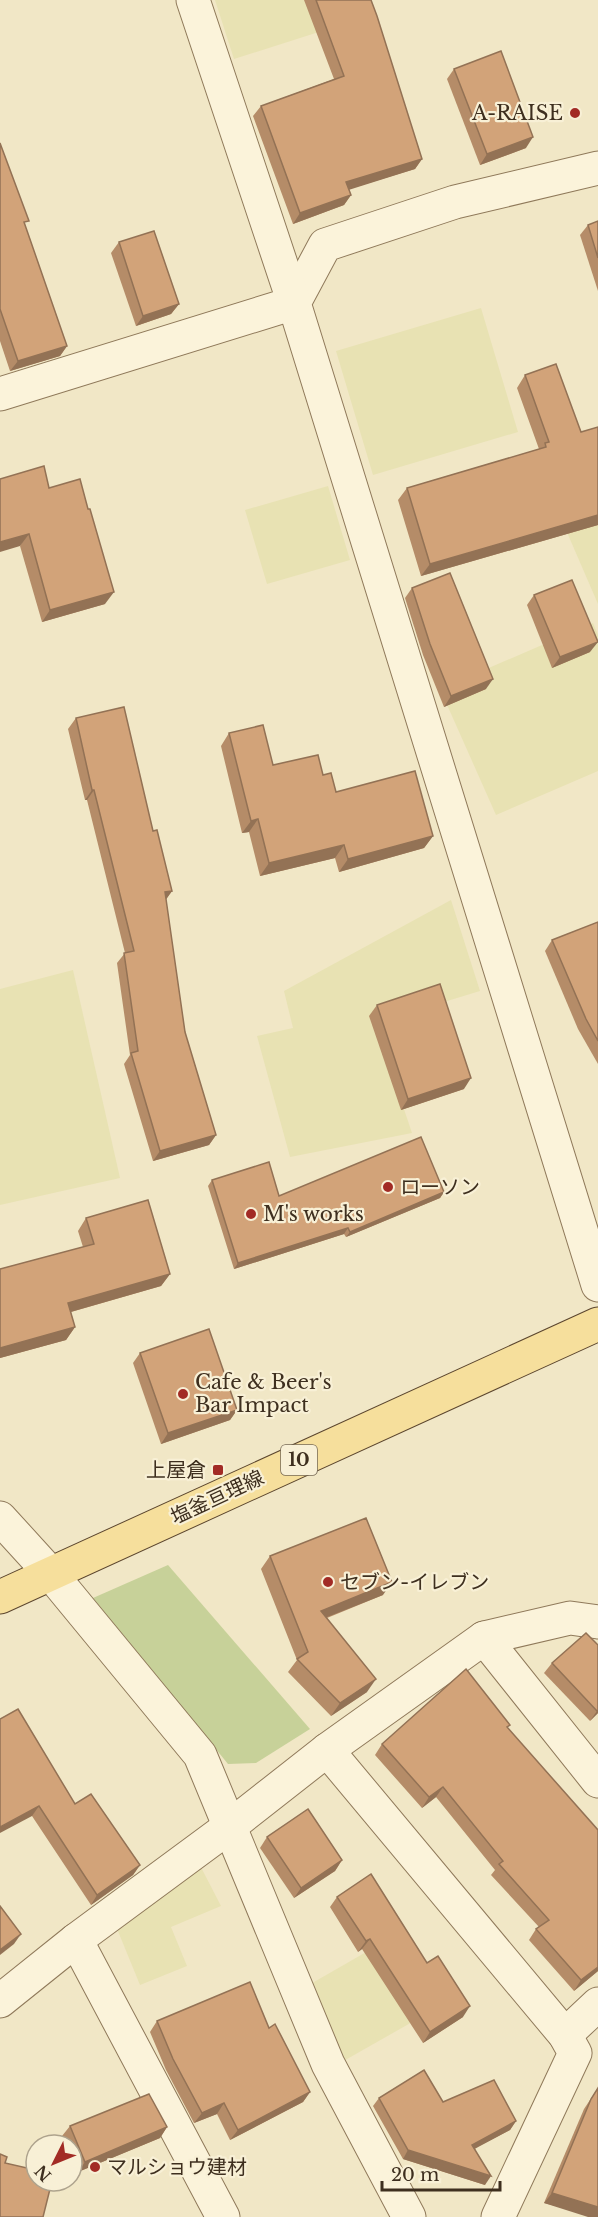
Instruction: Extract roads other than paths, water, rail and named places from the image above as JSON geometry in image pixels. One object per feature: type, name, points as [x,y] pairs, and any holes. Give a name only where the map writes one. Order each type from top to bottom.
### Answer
[{"type":"main road","name":"塩釜亘理線","points":[[0,1598],[598,1324]]},
{"type":"street","points":[[193,0],[294,303],[598,1285]]},
{"type":"street","points":[[0,394],[294,303],[325,245],[455,202],[598,168]]},
{"type":"street","points":[[0,1518],[51,1574],[200,1755],[328,2064],[409,2217]]},
{"type":"street","points":[[0,2001],[76,1940],[229,1827],[327,1750],[484,1638],[570,1617],[598,1622]]},
{"type":"street","points":[[484,1638],[598,1781]]},
{"type":"street","points":[[327,1750],[564,2035],[574,2053],[498,2217]]},
{"type":"street","points":[[76,1940],[223,2217]]},
{"type":"street","points":[[564,2035],[598,2004]]},
{"type":"place","name":"A-RAISE","points":[[575,113]]},
{"type":"place","name":"ローソン","points":[[388,1187]]},
{"type":"place","name":"M's works","points":[[251,1214]]},
{"type":"place","name":"Cafe & Beer's Bar Impact","points":[[183,1394]]},
{"type":"place","name":"上屋倉","points":[[218,1470]]},
{"type":"place","name":"セブン-イレブン","points":[[328,1582]]},
{"type":"place","name":"マルショウ建材","points":[[95,2167]]}]
